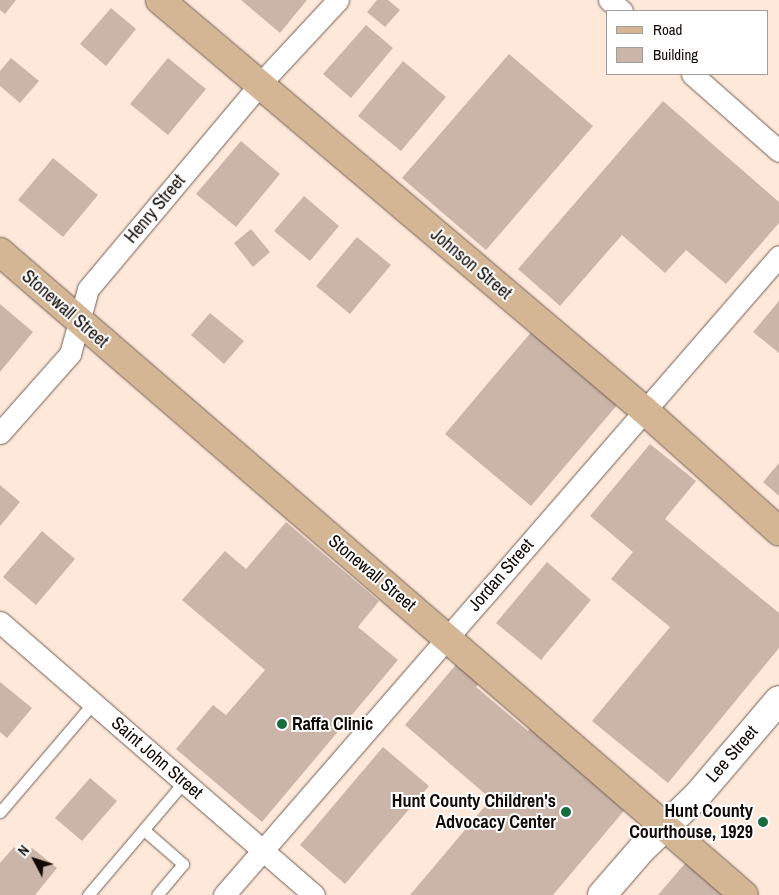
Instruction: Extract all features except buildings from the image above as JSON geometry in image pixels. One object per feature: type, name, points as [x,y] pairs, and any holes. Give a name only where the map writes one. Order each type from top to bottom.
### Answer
[{"type":"main road","name":"Johnson Street","points":[[160,0],[644,409],[779,531]]},
{"type":"main road","name":"Stonewall Street","points":[[0,252],[744,895]]},
{"type":"main road","name":"Lee Street","points":[[602,895],[779,700]]},
{"type":"street","name":"Henry Street","points":[[0,433],[70,354],[88,289],[259,85],[338,0]]},
{"type":"street","points":[[609,0],[621,10]]},
{"type":"street","points":[[693,75],[779,151]]},
{"type":"street","name":"Jordan Street","points":[[224,895],[644,409],[779,256]]},
{"type":"street","name":"Saint John Street","points":[[0,622],[314,895]]},
{"type":"lane","points":[[0,812],[93,703]]},
{"type":"lane","points":[[88,895],[184,782]]},
{"type":"lane","points":[[144,830],[183,864],[157,895]]},
{"type":"place","name":"Raffa Clinic","points":[[282,724]]},
{"type":"place","name":"Hunt County Children's Advocacy Center","points":[[566,812]]},
{"type":"place","name":"Hunt County Courthouse, 1929","points":[[763,822]]}]
